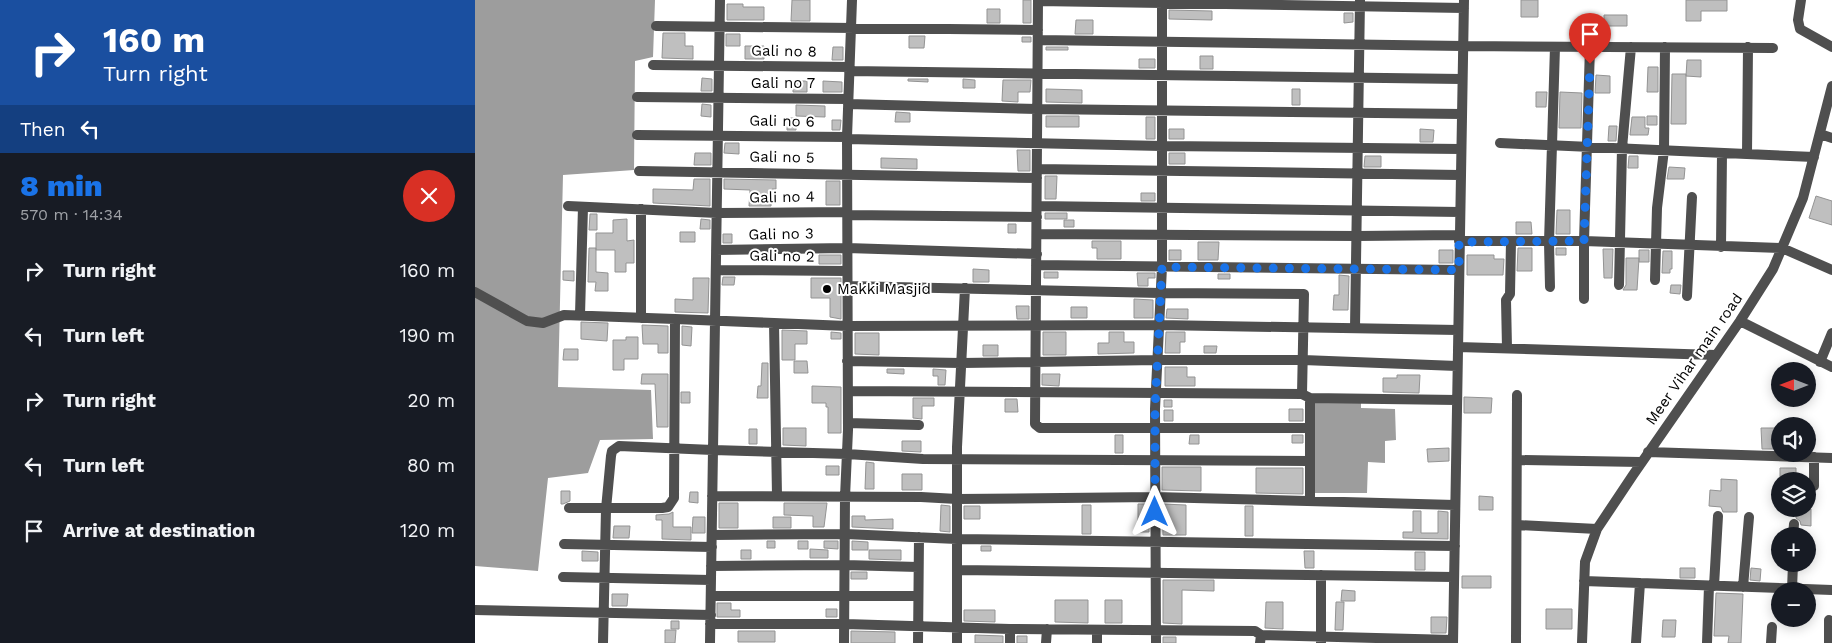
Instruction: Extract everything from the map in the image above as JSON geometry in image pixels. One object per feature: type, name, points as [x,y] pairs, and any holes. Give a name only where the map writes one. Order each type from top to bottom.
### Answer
[{"type":"street","points":[[710,643],[720,0]]},
{"type":"street","points":[[844,643],[845,497],[848,423],[847,138],[852,0]]},
{"type":"street","points":[[1801,0],[1798,20],[1800,29],[1832,47]]},
{"type":"street","points":[[475,610],[603,612],[711,620],[1011,629],[1255,632],[1261,639],[1453,641],[1464,4],[1038,1],[1037,234],[1034,362],[1034,421],[1036,426],[1040,428],[1309,428]]},
{"type":"street","points":[[1156,643],[1155,427],[1162,267],[1162,2]]},
{"type":"street","points":[[1355,328],[1361,44],[1360,3]]},
{"type":"street","points":[[656,26],[851,28],[1162,41],[1463,46],[1773,48]]},
{"type":"street","points":[[1550,287],[1549,242],[1555,47]]},
{"type":"street","points":[[1584,299],[1590,47]]},
{"type":"street","points":[[1619,285],[1622,148],[1631,47]]},
{"type":"street","points":[[1655,280],[1657,208],[1663,150],[1665,47]]},
{"type":"street","points":[[1747,154],[1749,47]]},
{"type":"street","name":"Gali no 8","points":[[653,65],[1162,76],[1462,79]]},
{"type":"street","name":"Meer Vihar main road","points":[[1582,643],[1585,562],[1597,529],[1641,462],[1740,321],[1773,269],[1803,198],[1832,86]]},
{"type":"street","name":"Gali no 7","points":[[637,97],[848,101],[1037,109],[1462,114]]},
{"type":"street","points":[[1819,134],[1832,138]]},
{"type":"street","name":"Gali no 6","points":[[637,135],[718,135],[1037,144],[1461,149]]},
{"type":"street","points":[[1500,143],[1814,157]]},
{"type":"street","points":[[1721,247],[1723,153]]},
{"type":"street","name":"Gali no 5","points":[[639,170],[847,174],[1162,172],[1460,175]]},
{"type":"street","points":[[1687,296],[1691,197]]},
{"type":"street","name":"Gali no 4","points":[[568,206],[717,213],[847,214],[1162,208],[1460,212]]},
{"type":"street","points":[[580,315],[583,207]]},
{"type":"street","points":[[641,209],[641,318]]},
{"type":"street","points":[[1037,234],[1357,236],[1459,238],[1511,242],[1584,241],[1782,248],[1832,270]]},
{"type":"street","points":[[1507,348],[1506,300],[1510,294],[1511,242]]},
{"type":"street","name":"Gali no 3","points":[[716,250],[847,248],[1162,267],[1459,270]]},
{"type":"street","name":"Gali no 2","points":[[716,270],[847,272]]},
{"type":"street","points":[[847,286],[1303,294],[1303,360],[1309,428],[1310,500]]},
{"type":"street","points":[[957,643],[957,459],[965,288]]},
{"type":"street","points":[[475,292],[527,321],[543,322],[564,314],[847,326],[1159,325],[1458,330]]},
{"type":"street","points":[[569,508],[662,508],[671,504],[674,498],[675,319]]},
{"type":"street","points":[[1740,321],[1832,367]]},
{"type":"street","points":[[775,323],[777,496]]},
{"type":"street","points":[[1820,362],[1832,333]]},
{"type":"street","points":[[1458,347],[1716,355]]},
{"type":"street","points":[[847,361],[961,363],[1303,360],[1457,366]]},
{"type":"street","points":[[848,391],[1156,393],[1457,400]]},
{"type":"street","points":[[1516,643],[1517,395]]},
{"type":"street","points":[[848,423],[919,425]]},
{"type":"street","points":[[603,643],[606,509],[611,456],[616,447],[847,454],[923,459],[1309,461]]},
{"type":"street","points":[[1648,452],[1771,456]]},
{"type":"street","points":[[1816,457],[1832,458]]},
{"type":"street","points":[[1517,460],[1641,462]]},
{"type":"street","points":[[712,496],[957,499],[1155,497],[1455,505]]},
{"type":"street","points":[[1707,643],[1718,516]]},
{"type":"street","points":[[1743,587],[1749,517]]},
{"type":"street","points":[[1517,524],[1597,529]]},
{"type":"street","points":[[712,535],[845,534],[957,539],[1455,546]]},
{"type":"street","points":[[918,643],[919,537]]},
{"type":"street","points":[[564,544],[712,547]]},
{"type":"street","points":[[711,566],[845,565],[918,568]]},
{"type":"street","points":[[957,570],[1454,577]]},
{"type":"street","points":[[1321,575],[1321,640]]},
{"type":"street","points":[[563,577],[711,580]]},
{"type":"street","points":[[1583,581],[1771,588]]},
{"type":"street","points":[[1636,643],[1640,584]]},
{"type":"street","points":[[1816,590],[1832,590]]},
{"type":"street","points":[[711,596],[918,596]]},
{"type":"street","points":[[1829,620],[1829,643]]},
{"type":"street","points":[[1771,643],[1772,627]]},
{"type":"street","points":[[1010,643],[1011,629]]},
{"type":"street","points":[[1046,643],[1047,629]]},
{"type":"street","points":[[1097,630],[1097,643]]},
{"type":"shaded area","points":[[475,0],[655,0],[653,57],[635,61],[634,170],[563,175],[558,387],[651,390],[653,439],[600,440],[588,473],[548,478],[538,571],[475,566]]},
{"type":"shaded area","points":[[1310,400],[1361,401],[1361,408],[1395,409],[1396,440],[1385,441],[1385,463],[1368,462],[1367,493],[1309,493]]},
{"type":"building","points":[[792,0],[810,0],[810,21],[791,21]]},
{"type":"building","points":[[1023,0],[1031,0],[1031,23],[1023,23]]},
{"type":"building","points":[[1521,0],[1538,0],[1538,17],[1521,17]]},
{"type":"building","points":[[1686,0],[1727,0],[1727,11],[1701,11],[1701,21],[1686,21]]},
{"type":"building","points":[[727,4],[743,4],[743,7],[764,7],[764,20],[727,20]]},
{"type":"building","points":[[987,9],[1000,9],[1000,23],[987,23]]},
{"type":"building","points":[[1169,10],[1212,11],[1212,20],[1169,19]]},
{"type":"building","points":[[1344,13],[1353,13],[1353,22],[1344,23]]},
{"type":"building","points":[[1604,15],[1627,15],[1627,26],[1604,26]]},
{"type":"building","points":[[1076,20],[1093,20],[1093,34],[1075,34]]},
{"type":"building","points":[[663,33],[685,33],[685,46],[693,46],[693,59],[662,58]]},
{"type":"building","points":[[726,34],[740,34],[740,46],[726,46]]},
{"type":"building","points":[[909,36],[925,36],[924,48],[909,48]]},
{"type":"building","points":[[1022,37],[1031,37],[1031,42],[1022,42]]},
{"type":"building","points":[[745,46],[764,46],[764,59],[745,59]]},
{"type":"building","points":[[833,47],[843,47],[843,60],[832,60]]},
{"type":"building","points":[[1046,47],[1068,47],[1068,50],[1046,50]]},
{"type":"building","points":[[1200,56],[1213,56],[1213,69],[1200,69]]},
{"type":"building","points":[[1139,59],[1155,59],[1155,68],[1139,68]]},
{"type":"building","points":[[1687,60],[1701,60],[1701,77],[1686,76]]},
{"type":"building","points":[[1648,67],[1658,67],[1658,92],[1647,92]]},
{"type":"building","points":[[1672,74],[1686,74],[1686,124],[1671,124]]},
{"type":"building","points":[[1596,75],[1610,76],[1610,93],[1595,93]]},
{"type":"building","points":[[702,78],[712,79],[712,91],[701,91]]},
{"type":"building","points":[[908,79],[928,79],[928,82],[908,81]]},
{"type":"building","points":[[963,79],[975,80],[975,88],[963,88]]},
{"type":"building","points":[[1003,80],[1031,80],[1030,92],[1018,92],[1018,102],[1002,101]]},
{"type":"building","points":[[793,81],[807,81],[807,92],[793,92]]},
{"type":"building","points":[[823,81],[842,82],[842,92],[823,92]]},
{"type":"building","points":[[1046,89],[1082,90],[1082,103],[1046,102]]},
{"type":"building","points":[[1292,89],[1300,89],[1300,105],[1292,105]]},
{"type":"building","points":[[1536,92],[1547,92],[1546,107],[1536,107]]},
{"type":"building","points":[[1560,92],[1582,93],[1581,128],[1559,128]]},
{"type":"building","points":[[702,104],[711,105],[711,117],[701,116]]},
{"type":"building","points":[[796,105],[825,106],[825,117],[796,116]]},
{"type":"building","points":[[896,112],[910,113],[910,122],[895,122]]},
{"type":"building","points":[[1046,116],[1079,116],[1079,127],[1046,127]]},
{"type":"building","points":[[1647,116],[1657,116],[1657,125],[1647,125]]},
{"type":"building","points":[[1146,117],[1155,117],[1155,139],[1146,139]]},
{"type":"building","points":[[1632,117],[1645,117],[1645,128],[1649,128],[1648,135],[1630,135]]},
{"type":"building","points":[[787,118],[796,118],[796,130],[787,130]]},
{"type":"building","points":[[832,120],[841,120],[840,130],[832,130]]},
{"type":"building","points":[[1609,126],[1617,126],[1616,141],[1608,141]]},
{"type":"building","points":[[1169,129],[1184,129],[1184,139],[1169,139]]},
{"type":"building","points":[[1420,129],[1434,130],[1433,142],[1420,142]]},
{"type":"building","points":[[725,143],[739,143],[739,154],[724,153]]},
{"type":"building","points":[[1017,150],[1030,150],[1030,171],[1018,171]]},
{"type":"building","points":[[695,153],[711,153],[711,165],[694,165]]},
{"type":"building","points":[[1169,153],[1185,153],[1185,164],[1169,164]]},
{"type":"building","points":[[1365,156],[1381,156],[1381,167],[1364,167]]},
{"type":"building","points":[[1629,156],[1638,156],[1638,168],[1628,168]]},
{"type":"building","points":[[881,158],[917,159],[917,169],[881,168]]},
{"type":"building","points":[[1669,167],[1685,168],[1684,179],[1667,179]]},
{"type":"building","points":[[1045,176],[1057,176],[1056,199],[1045,199]]},
{"type":"building","points":[[694,179],[710,179],[710,206],[653,203],[653,189],[693,190]]},
{"type":"building","points":[[724,179],[776,180],[776,189],[772,189],[771,206],[749,206],[750,190],[724,189]]},
{"type":"building","points":[[826,181],[840,181],[840,205],[826,205]]},
{"type":"building","points":[[1141,193],[1155,193],[1155,201],[1141,201]]},
{"type":"building","points":[[1816,196],[1832,201],[1832,225],[1809,218]]},
{"type":"building","points":[[1557,210],[1570,210],[1570,234],[1556,234]]},
{"type":"building","points":[[1045,213],[1067,213],[1067,219],[1045,219]]},
{"type":"building","points":[[590,214],[597,214],[597,230],[589,230]]},
{"type":"building","points":[[627,219],[627,241],[634,240],[634,263],[626,263],[626,272],[615,272],[615,250],[596,250],[596,233],[613,233],[613,220]]},
{"type":"building","points":[[701,219],[710,220],[710,229],[700,229]]},
{"type":"building","points":[[1064,220],[1074,220],[1074,227],[1064,227]]},
{"type":"building","points":[[1516,222],[1531,222],[1532,234],[1516,234]]},
{"type":"building","points":[[1008,224],[1016,224],[1016,233],[1008,233]]},
{"type":"building","points":[[680,232],[695,232],[695,242],[680,242]]},
{"type":"building","points":[[723,234],[732,234],[732,243],[723,243]]},
{"type":"building","points":[[1092,241],[1121,241],[1121,259],[1097,259],[1097,248],[1092,248]]},
{"type":"building","points":[[1198,242],[1219,242],[1218,260],[1198,260]]},
{"type":"building","points":[[589,248],[596,248],[596,272],[608,273],[608,291],[595,291],[596,282],[588,282]]},
{"type":"building","points":[[1518,248],[1532,248],[1532,271],[1517,271]]},
{"type":"building","points":[[1556,248],[1566,248],[1566,255],[1556,255]]},
{"type":"building","points":[[1603,249],[1613,249],[1612,278],[1604,278]]},
{"type":"building","points":[[1169,250],[1181,250],[1181,260],[1169,260]]},
{"type":"building","points":[[1439,250],[1453,250],[1453,263],[1439,263]]},
{"type":"building","points":[[1639,250],[1649,250],[1649,262],[1639,262]]},
{"type":"building","points":[[1663,251],[1672,251],[1672,269],[1670,269],[1670,273],[1662,273]]},
{"type":"building","points":[[819,255],[841,255],[841,264],[819,264]]},
{"type":"building","points":[[1467,255],[1494,255],[1494,259],[1504,259],[1503,275],[1467,275]]},
{"type":"building","points":[[1626,258],[1639,258],[1637,290],[1623,290],[1626,285]]},
{"type":"building","points":[[973,269],[989,270],[989,282],[973,282]]},
{"type":"building","points":[[563,271],[574,271],[574,281],[563,280]]},
{"type":"building","points":[[1044,272],[1058,272],[1058,278],[1044,278]]},
{"type":"building","points":[[1137,273],[1155,273],[1155,278],[1148,278],[1148,286],[1138,286]]},
{"type":"building","points":[[1218,274],[1230,274],[1230,279],[1218,279]]},
{"type":"building","points":[[1339,275],[1349,276],[1348,310],[1333,310],[1334,295],[1339,295]]},
{"type":"building","points":[[723,277],[735,277],[734,285],[722,285]]},
{"type":"building","points":[[693,278],[709,278],[708,313],[675,312],[675,299],[693,300]]},
{"type":"building","name":"Makki Masjid","points":[[811,278],[841,278],[841,319],[830,317],[830,298],[811,298]]},
{"type":"building","points":[[1671,285],[1681,285],[1680,294],[1670,293]]},
{"type":"building","points":[[1134,299],[1153,300],[1153,318],[1134,318]]},
{"type":"building","points":[[1016,306],[1029,306],[1029,319],[1017,319]]},
{"type":"building","points":[[1071,307],[1087,307],[1087,318],[1071,318]]},
{"type":"building","points":[[1167,309],[1188,309],[1188,319],[1166,318]]},
{"type":"building","points":[[581,322],[608,323],[607,341],[581,339]]},
{"type":"building","points":[[642,325],[668,326],[668,353],[658,353],[658,344],[643,344]]},
{"type":"building","points":[[682,326],[692,327],[691,346],[682,345]]},
{"type":"building","points":[[782,330],[807,331],[807,344],[795,344],[795,360],[782,360]]},
{"type":"building","points":[[831,332],[841,333],[841,339],[831,339]]},
{"type":"building","points":[[1043,332],[1066,332],[1066,355],[1043,355]]},
{"type":"building","points":[[1109,332],[1124,332],[1124,342],[1134,342],[1134,353],[1098,354],[1098,343],[1109,343]]},
{"type":"building","points":[[1166,332],[1185,332],[1185,342],[1180,342],[1180,353],[1165,353]]},
{"type":"building","points":[[855,333],[879,333],[879,355],[855,354]]},
{"type":"building","points":[[626,337],[638,337],[638,359],[624,359],[624,370],[613,370],[613,340],[626,340]]},
{"type":"building","points":[[983,345],[998,345],[998,356],[983,356]]},
{"type":"building","points":[[1204,346],[1217,346],[1216,353],[1204,353]]},
{"type":"building","points":[[564,349],[578,349],[578,360],[563,360]]},
{"type":"building","points":[[794,361],[807,361],[808,373],[794,373]]},
{"type":"building","points":[[762,363],[768,363],[768,398],[757,398],[758,386],[761,386]]},
{"type":"building","points":[[1165,367],[1187,367],[1187,377],[1195,377],[1195,386],[1165,386]]},
{"type":"building","points":[[887,369],[904,369],[904,374],[887,373]]},
{"type":"building","points":[[933,369],[946,370],[945,385],[938,385],[938,376],[933,376]]},
{"type":"building","points":[[642,374],[668,374],[668,427],[657,427],[655,384],[641,384]]},
{"type":"building","points":[[1042,374],[1060,374],[1059,386],[1042,385]]},
{"type":"building","points":[[1397,375],[1420,375],[1419,393],[1383,392],[1383,378],[1397,378]]},
{"type":"building","points":[[812,386],[841,387],[841,433],[828,433],[828,407],[826,407],[826,403],[812,403]]},
{"type":"building","points":[[681,392],[690,392],[690,403],[681,403]]},
{"type":"building","points":[[1464,397],[1492,398],[1491,413],[1464,413]]},
{"type":"building","points":[[913,398],[934,398],[934,406],[922,406],[922,419],[913,418]]},
{"type":"building","points":[[1005,399],[1017,399],[1018,412],[1005,412]]},
{"type":"building","points":[[1164,400],[1172,400],[1172,407],[1164,407]]},
{"type":"building","points":[[1289,409],[1303,409],[1303,421],[1289,421]]},
{"type":"building","points":[[1164,410],[1173,410],[1173,421],[1164,421]]},
{"type":"building","points":[[783,428],[806,428],[806,446],[783,445]]},
{"type":"building","points":[[1761,428],[1771,428],[1771,449],[1762,449]]},
{"type":"building","points":[[749,429],[757,429],[757,444],[749,444]]},
{"type":"building","points":[[1115,435],[1123,435],[1123,453],[1115,453]]},
{"type":"building","points":[[1190,435],[1199,435],[1199,444],[1189,444]]},
{"type":"building","points":[[1292,435],[1303,435],[1303,443],[1292,443]]},
{"type":"building","points":[[902,441],[921,441],[921,452],[902,451]]},
{"type":"building","points":[[1449,448],[1449,461],[1428,462],[1427,449]]},
{"type":"building","points":[[866,462],[874,463],[874,489],[865,489]]},
{"type":"building","points":[[826,466],[839,466],[839,475],[826,475]]},
{"type":"building","points":[[1162,467],[1201,467],[1201,491],[1162,490]]},
{"type":"building","points":[[1256,468],[1303,468],[1303,494],[1256,493]]},
{"type":"building","points":[[1780,468],[1796,468],[1796,472],[1780,472]]},
{"type":"building","points":[[902,474],[922,474],[922,490],[902,490]]},
{"type":"building","points":[[1721,479],[1737,480],[1737,512],[1723,512],[1721,507],[1709,506],[1710,490],[1721,491]]},
{"type":"building","points":[[561,491],[570,491],[570,501],[561,504]]},
{"type":"building","points":[[690,492],[698,492],[698,503],[689,502]]},
{"type":"building","points":[[1479,496],[1493,497],[1493,510],[1479,510]]},
{"type":"building","points":[[719,503],[738,503],[738,528],[719,528]]},
{"type":"building","points":[[784,503],[827,503],[824,527],[813,527],[813,516],[784,515]]},
{"type":"building","points":[[1138,504],[1149,504],[1149,532],[1138,532]]},
{"type":"building","points":[[1162,504],[1186,505],[1186,535],[1163,535]]},
{"type":"building","points":[[941,505],[950,506],[950,532],[940,531]]},
{"type":"building","points":[[1082,505],[1091,505],[1091,534],[1082,534]]},
{"type":"building","points":[[964,506],[980,506],[980,519],[964,519]]},
{"type":"building","points":[[1245,506],[1253,506],[1253,536],[1245,536]]},
{"type":"building","points":[[1413,511],[1421,511],[1421,533],[1438,533],[1438,511],[1448,512],[1448,539],[1403,538],[1403,532],[1413,532]]},
{"type":"building","points":[[673,512],[673,527],[691,527],[691,540],[662,539],[662,520],[656,520],[656,515]]},
{"type":"building","points":[[852,516],[865,516],[865,520],[893,519],[893,529],[852,527]]},
{"type":"building","points":[[693,517],[705,517],[705,533],[692,533]]},
{"type":"building","points":[[773,517],[791,517],[791,528],[773,528]]},
{"type":"building","points":[[1811,517],[1811,526],[1801,525],[1800,521],[1796,518]]},
{"type":"building","points":[[614,526],[630,526],[629,538],[613,538]]},
{"type":"building","points":[[767,541],[775,541],[775,548],[767,548]]},
{"type":"building","points":[[798,541],[808,541],[808,549],[798,549]]},
{"type":"building","points":[[824,541],[838,541],[838,549],[824,548]]},
{"type":"building","points":[[852,541],[868,542],[868,550],[852,550]]},
{"type":"building","points":[[981,546],[991,546],[991,551],[981,551]]},
{"type":"building","points":[[810,549],[828,550],[828,558],[810,558]]},
{"type":"building","points":[[741,550],[751,550],[751,559],[741,559]]},
{"type":"building","points":[[869,550],[901,550],[901,560],[869,559]]},
{"type":"building","points":[[582,551],[598,552],[598,561],[582,561]]},
{"type":"building","points":[[1304,551],[1314,551],[1314,568],[1305,568]]},
{"type":"building","points":[[1415,552],[1425,552],[1425,570],[1415,570]]},
{"type":"building","points":[[1680,568],[1695,568],[1695,578],[1680,578]]},
{"type":"building","points":[[1751,568],[1761,569],[1760,581],[1750,580]]},
{"type":"building","points":[[851,572],[867,572],[867,579],[851,579]]},
{"type":"building","points":[[1462,576],[1491,576],[1491,588],[1462,588]]},
{"type":"building","points":[[1163,580],[1214,580],[1214,591],[1182,590],[1182,624],[1163,623]]},
{"type":"building","points":[[1342,590],[1355,591],[1355,601],[1341,601]]},
{"type":"building","points":[[1716,593],[1743,594],[1741,643],[1728,643],[1729,636],[1714,636]]},
{"type":"building","points":[[612,594],[628,594],[627,606],[612,606]]},
{"type":"building","points":[[1055,600],[1088,600],[1088,623],[1055,622]]},
{"type":"building","points":[[1105,600],[1122,600],[1122,623],[1105,623]]},
{"type":"building","points":[[1266,602],[1283,602],[1283,629],[1265,628]]},
{"type":"building","points":[[1336,602],[1344,602],[1343,630],[1335,630]]},
{"type":"building","points":[[717,603],[731,603],[731,610],[740,610],[740,617],[717,617]]},
{"type":"building","points":[[826,609],[837,609],[837,617],[826,617]]},
{"type":"building","points":[[1546,609],[1572,609],[1572,629],[1546,629]]},
{"type":"building","points":[[964,610],[995,610],[995,622],[964,621]]},
{"type":"building","points":[[1431,617],[1447,617],[1446,633],[1431,633]]},
{"type":"building","points":[[1663,620],[1676,620],[1675,637],[1662,637]]},
{"type":"building","points":[[671,621],[679,621],[679,629],[671,629]]},
{"type":"building","points":[[665,630],[676,630],[675,643],[665,643]]},
{"type":"building","points":[[738,631],[775,631],[775,642],[738,642]]},
{"type":"building","points":[[851,631],[895,632],[895,643],[851,643]]},
{"type":"building","points":[[975,635],[1003,636],[1003,643],[975,643]]},
{"type":"building","points":[[1017,636],[1027,636],[1027,643],[1017,643]]},
{"type":"building","points":[[1163,637],[1176,637],[1176,643],[1163,643]]},
{"type":"place","name":"Makki Masjid","points":[[827,289]]},
{"type":"route","points":[[1155,512],[1155,409],[1162,267],[1459,270],[1459,242],[1584,241],[1590,64]]}]
